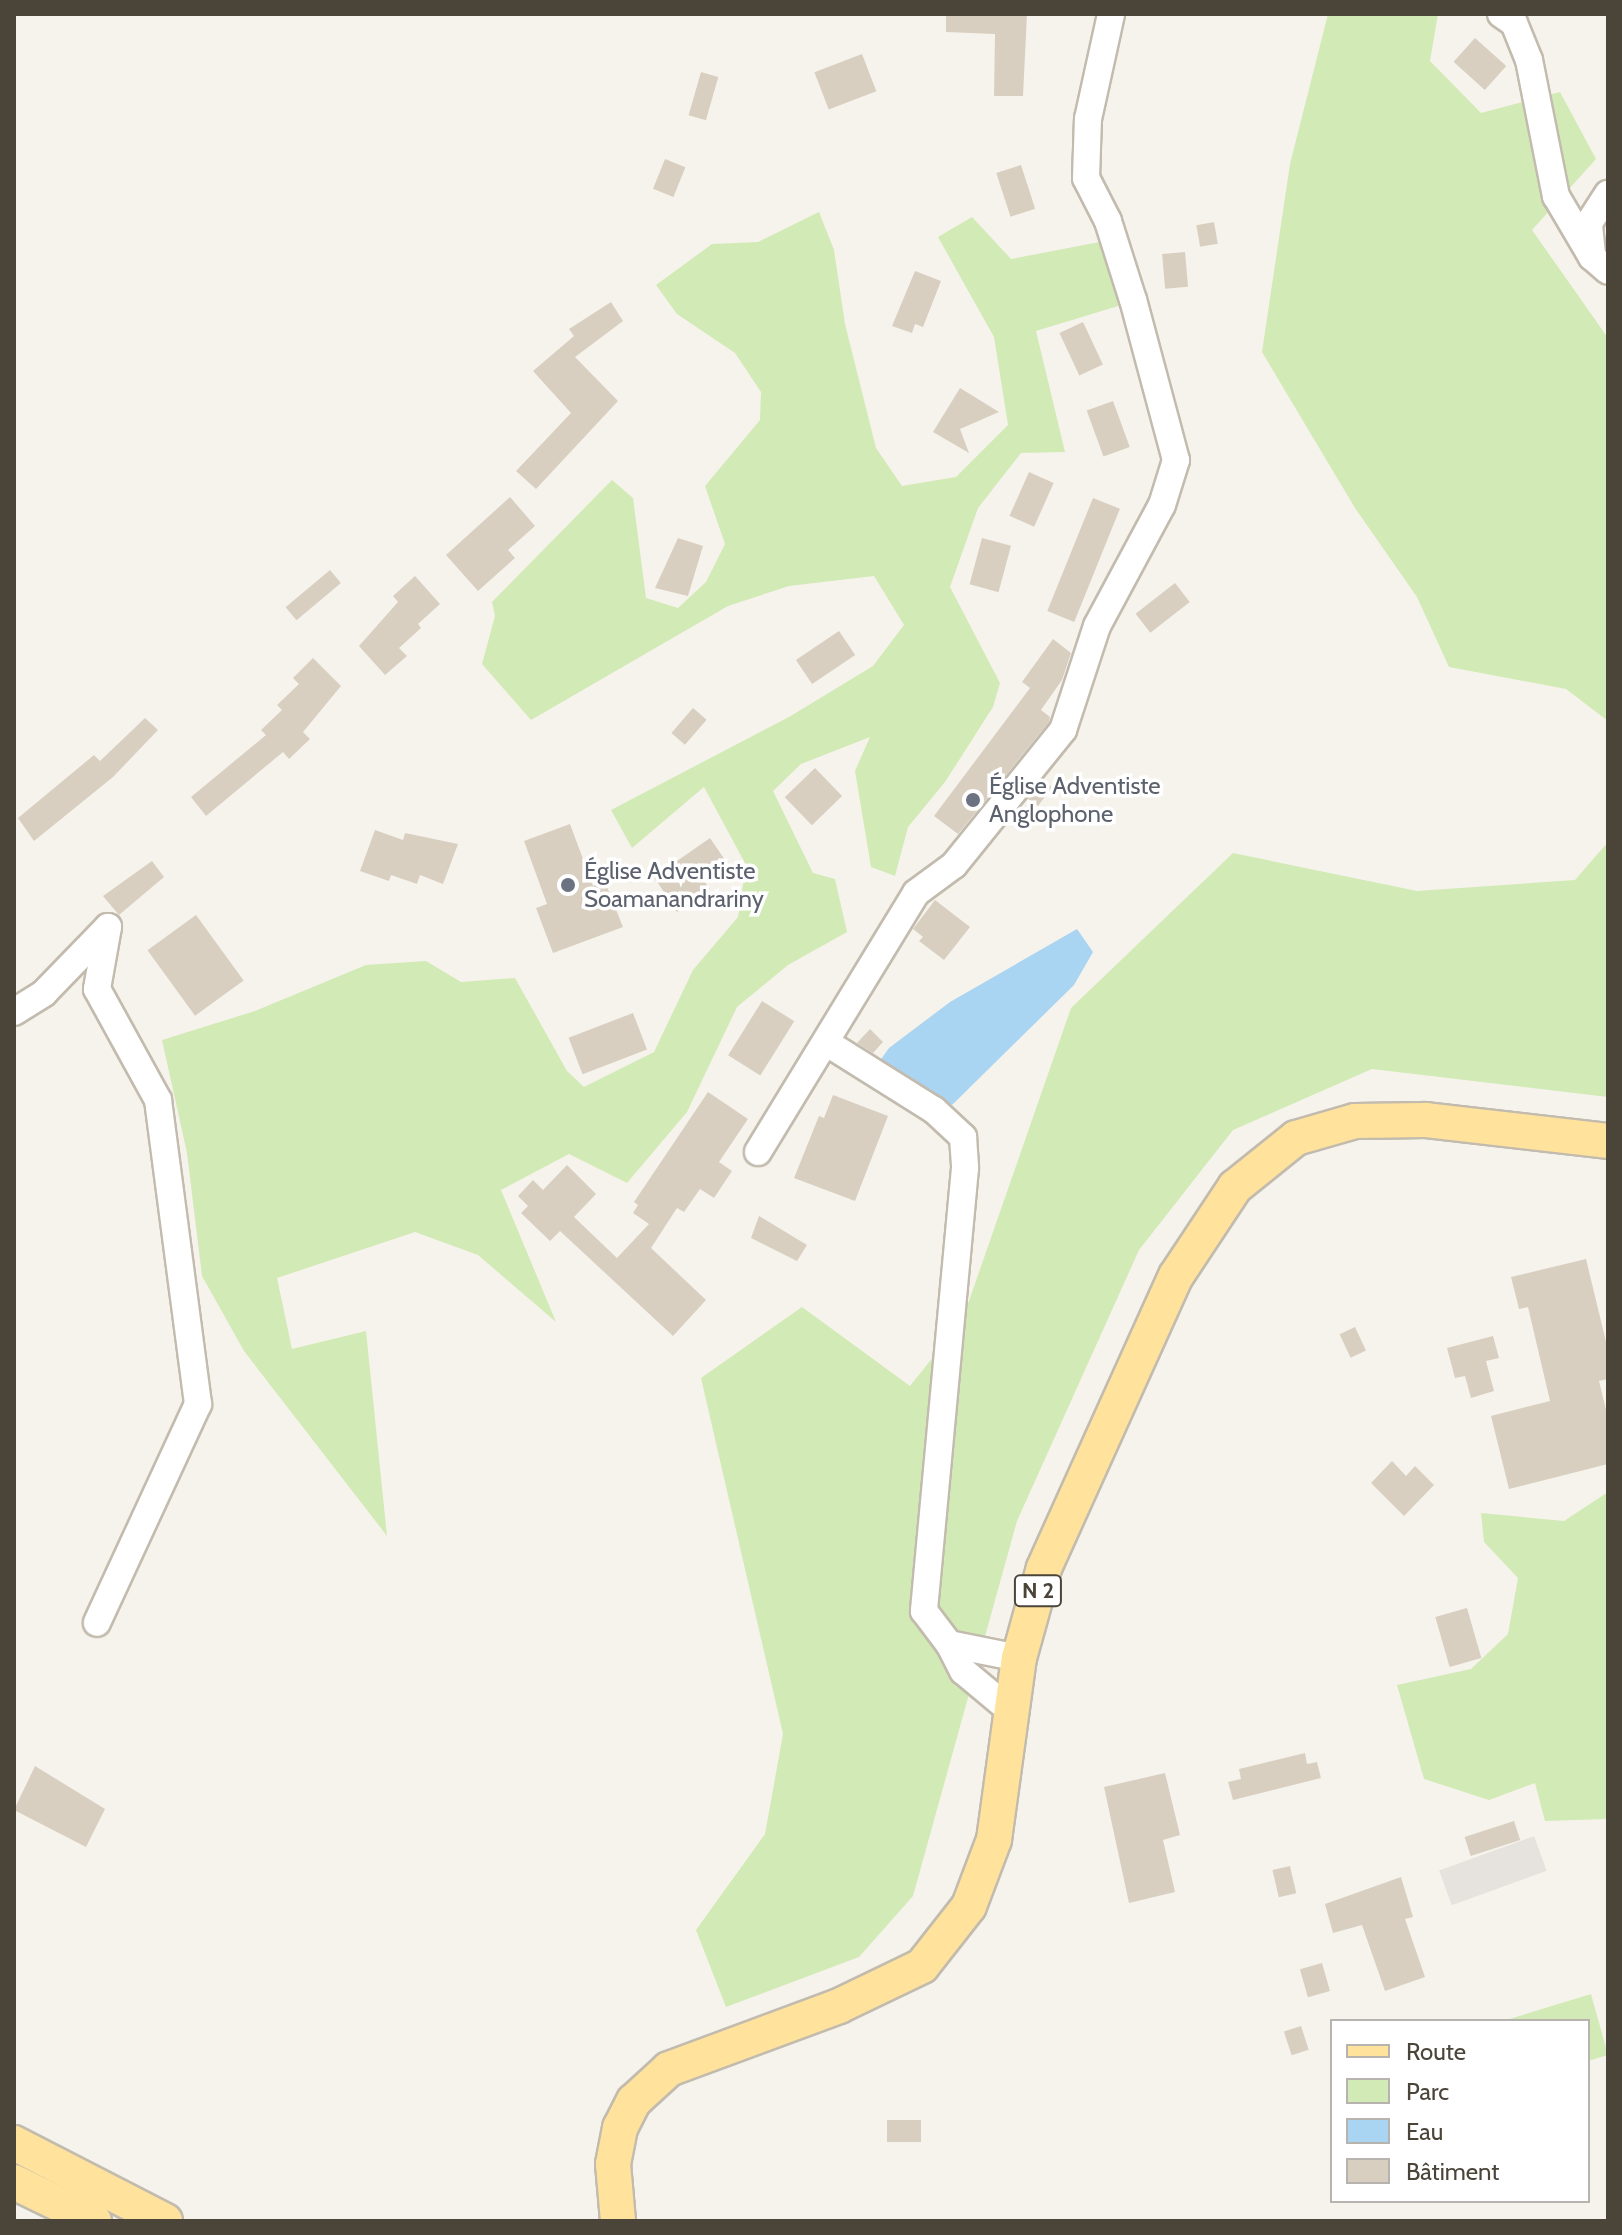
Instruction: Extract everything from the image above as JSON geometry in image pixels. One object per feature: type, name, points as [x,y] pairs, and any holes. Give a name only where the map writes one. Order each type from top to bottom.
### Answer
[{"type":"main road","name":"N 2","points":[[618,2221],[613,2164],[620,2128],[634,2101],[669,2069],[839,2006],[922,1966],[969,1906],[994,1840],[1019,1658],[1044,1568],[1176,1276],[1235,1187],[1296,1138],[1355,1121],[1426,1120],[1608,1141]]},
{"type":"main road","points":[[14,2143],[165,2221]]},
{"type":"main road","points":[[14,2182],[94,2221]]},
{"type":"street","points":[[1501,14],[1514,23],[1529,60],[1556,196],[1600,264]]},
{"type":"street","points":[[758,1152],[916,893],[954,865],[1063,730],[1097,626],[1162,505],[1176,460],[1133,300],[1108,221],[1086,178],[1088,119],[1118,16]]},
{"type":"street","points":[[1600,264],[1589,223],[1608,194]]},
{"type":"street","points":[[14,1012],[44,993],[108,927],[97,989],[158,1100],[198,1404],[97,1623]]},
{"type":"street","points":[[827,1043],[934,1110],[963,1137],[965,1168],[924,1611],[949,1644],[963,1671],[1011,1711]]},
{"type":"street","points":[[949,1644],[1019,1658]]},
{"type":"shaded area","points":[[1534,1836],[1547,1871],[1452,1905],[1439,1871]]},
{"type":"green space","points":[[1328,14],[1438,14],[1430,61],[1481,113],[1560,92],[1596,159],[1532,230],[1608,338],[1608,721],[1566,689],[1449,667],[1417,597],[1355,508],[1262,352],[1290,164]]},
{"type":"green space","points":[[819,212],[834,250],[845,324],[876,448],[902,486],[956,477],[1008,425],[994,337],[938,237],[972,217],[1011,259],[1110,240],[1118,306],[1036,331],[1065,452],[1021,453],[978,508],[950,587],[1000,683],[993,707],[945,782],[908,827],[895,876],[871,867],[855,771],[870,737],[801,764],[773,791],[813,873],[835,879],[847,932],[788,965],[737,1007],[687,1112],[627,1183],[569,1154],[501,1190],[556,1322],[478,1255],[415,1232],[277,1278],[292,1349],[366,1331],[387,1536],[244,1351],[202,1276],[187,1153],[162,1040],[255,1011],[366,965],[426,961],[461,982],[515,978],[567,1071],[584,1087],[654,1052],[693,970],[738,917],[746,865],[704,787],[632,848],[611,810],[789,717],[873,666],[904,625],[874,576],[789,586],[728,606],[531,720],[482,664],[495,616],[492,602],[612,480],[633,498],[646,598],[678,608],[706,582],[725,544],[705,486],[760,420],[761,392],[735,353],[677,314],[656,285],[712,244],[758,242]]},
{"type":"green space","points":[[1608,842],[1608,1097],[1372,1069],[1233,1130],[1139,1250],[1017,1521],[913,1896],[859,1957],[726,2007],[696,1930],[765,1834],[783,1734],[701,1378],[802,1307],[910,1386],[962,1321],[1071,1008],[1233,853],[1417,891],[1575,880]]},
{"type":"green space","points":[[1608,1492],[1608,1819],[1545,1821],[1535,1783],[1489,1800],[1424,1779],[1397,1685],[1471,1669],[1508,1634],[1518,1578],[1484,1542],[1481,1513],[1564,1521]]},
{"type":"green space","points":[[1591,1994],[1608,2055],[1590,2060],[1590,2019],[1510,2019]]},
{"type":"water","points":[[1077,929],[1093,952],[1074,985],[952,1105],[879,1062],[889,1048],[950,1002]]},
{"type":"building","points":[[946,14],[1027,14],[1023,96],[994,96],[995,34],[946,32]]},
{"type":"building","points":[[1475,38],[1506,66],[1485,90],[1454,62]]},
{"type":"building","points":[[862,54],[876,91],[829,110],[814,72]]},
{"type":"building","points":[[701,72],[718,77],[706,120],[689,115]]},
{"type":"building","points":[[665,159],[685,167],[673,197],[653,189]]},
{"type":"building","points":[[1021,165],[1035,209],[1010,217],[996,173]]},
{"type":"building","points":[[1214,222],[1218,244],[1200,247],[1196,225]]},
{"type":"building","points":[[1185,252],[1188,287],[1165,289],[1162,254]]},
{"type":"building","points":[[915,271],[941,281],[923,327],[915,324],[912,333],[892,326]]},
{"type":"building","points":[[611,302],[623,321],[575,357],[618,401],[536,489],[516,471],[571,413],[533,371],[574,336],[569,329]]},
{"type":"building","points":[[1083,322],[1103,365],[1079,376],[1059,333]]},
{"type":"building","points":[[960,388],[999,412],[960,429],[969,453],[933,432]]},
{"type":"building","points":[[1113,401],[1130,447],[1103,457],[1087,411]]},
{"type":"building","points":[[1029,472],[1054,483],[1034,527],[1009,516]]},
{"type":"building","points":[[510,497],[535,526],[508,550],[515,558],[478,591],[446,555]]},
{"type":"building","points":[[1093,498],[1120,509],[1074,622],[1047,611]]},
{"type":"building","points":[[678,538],[703,546],[688,596],[655,588]]},
{"type":"building","points":[[982,538],[1011,546],[999,592],[970,584]]},
{"type":"building","points":[[330,570],[341,583],[296,620],[286,607]]},
{"type":"building","points":[[415,576],[440,604],[418,624],[421,628],[399,648],[407,656],[385,675],[359,646],[398,602],[393,596]]},
{"type":"building","points":[[1175,583],[1190,602],[1150,633],[1136,614]]},
{"type":"building","points":[[839,631],[855,655],[812,684],[796,660]]},
{"type":"building","points":[[1053,639],[1071,653],[1062,680],[1041,710],[1050,717],[1049,722],[958,834],[934,816],[1030,688],[1022,682]]},
{"type":"building","points":[[313,658],[341,686],[303,732],[310,739],[289,759],[283,752],[206,816],[191,797],[266,735],[261,730],[282,710],[277,705],[299,684],[293,678]]},
{"type":"building","points":[[693,708],[707,720],[685,745],[671,733]]},
{"type":"building","points":[[145,718],[158,730],[113,777],[34,841],[18,818],[94,755],[100,761]]},
{"type":"building","points":[[815,768],[842,796],[812,825],[785,797]]},
{"type":"building","points":[[1043,781],[1052,787],[1038,806],[1028,799]]},
{"type":"building","points":[[570,824],[593,886],[605,882],[623,927],[553,953],[536,908],[547,904],[524,841]]},
{"type":"building","points":[[375,830],[403,840],[405,833],[458,844],[443,884],[420,875],[417,884],[391,875],[389,881],[360,871]]},
{"type":"building","points":[[710,838],[725,860],[701,877],[710,889],[677,912],[654,877]]},
{"type":"building","points":[[152,861],[164,877],[119,915],[103,896]]},
{"type":"building","points":[[935,900],[970,927],[944,960],[919,941],[923,937],[913,929]]},
{"type":"building","points":[[196,915],[244,981],[195,1016],[147,950]]},
{"type":"building","points":[[762,1001],[794,1021],[760,1075],[728,1055]]},
{"type":"building","points":[[633,1013],[647,1049],[583,1074],[569,1038]]},
{"type":"building","points":[[870,1029],[883,1042],[873,1053],[857,1043]]},
{"type":"building","points":[[708,1092],[748,1119],[719,1162],[732,1171],[714,1198],[700,1189],[684,1212],[677,1208],[651,1248],[706,1300],[673,1336],[560,1231],[550,1241],[521,1213],[528,1206],[518,1196],[533,1180],[543,1190],[567,1165],[596,1194],[574,1217],[617,1258],[649,1224],[633,1213],[638,1205],[634,1202]]},
{"type":"building","points":[[833,1095],[888,1116],[855,1201],[794,1178],[819,1116],[824,1118]]},
{"type":"building","points":[[759,1216],[807,1245],[797,1261],[751,1238]]},
{"type":"building","points":[[1586,1259],[1608,1350],[1608,1379],[1599,1381],[1608,1418],[1608,1464],[1509,1489],[1491,1416],[1550,1401],[1528,1307],[1519,1309],[1511,1277]]},
{"type":"building","points":[[1355,1327],[1366,1351],[1351,1358],[1340,1334]]},
{"type":"building","points":[[1493,1336],[1499,1358],[1486,1361],[1494,1391],[1471,1398],[1465,1376],[1455,1378],[1447,1348]]},
{"type":"building","points":[[1392,1461],[1406,1476],[1415,1466],[1434,1485],[1404,1516],[1371,1483]]},
{"type":"building","points":[[1467,1608],[1481,1658],[1450,1667],[1435,1617]]},
{"type":"building","points":[[1305,1753],[1307,1764],[1317,1762],[1321,1778],[1233,1800],[1228,1782],[1241,1779],[1239,1769]]},
{"type":"building","points":[[35,1766],[105,1809],[86,1847],[14,1810]]},
{"type":"building","points":[[1165,1773],[1180,1835],[1163,1840],[1175,1892],[1129,1903],[1104,1787]]},
{"type":"building","points":[[1514,1821],[1520,1840],[1471,1856],[1465,1837]]},
{"type":"building","points":[[1290,1866],[1296,1893],[1279,1897],[1272,1870]]},
{"type":"building","points":[[1401,1877],[1413,1917],[1405,1919],[1425,1977],[1385,1991],[1362,1925],[1333,1933],[1325,1904]]},
{"type":"building","points":[[1322,1963],[1330,1991],[1308,1997],[1300,1969]]},
{"type":"building","points":[[1301,2026],[1309,2050],[1292,2055],[1284,2032]]},
{"type":"building","points":[[887,2120],[921,2120],[921,2142],[887,2142]]},
{"type":"place","name":"Église Adventiste Anglophone","points":[[973,800]]},
{"type":"place","name":"Église Adventiste Soamanandrariny","points":[[568,885]]}]
